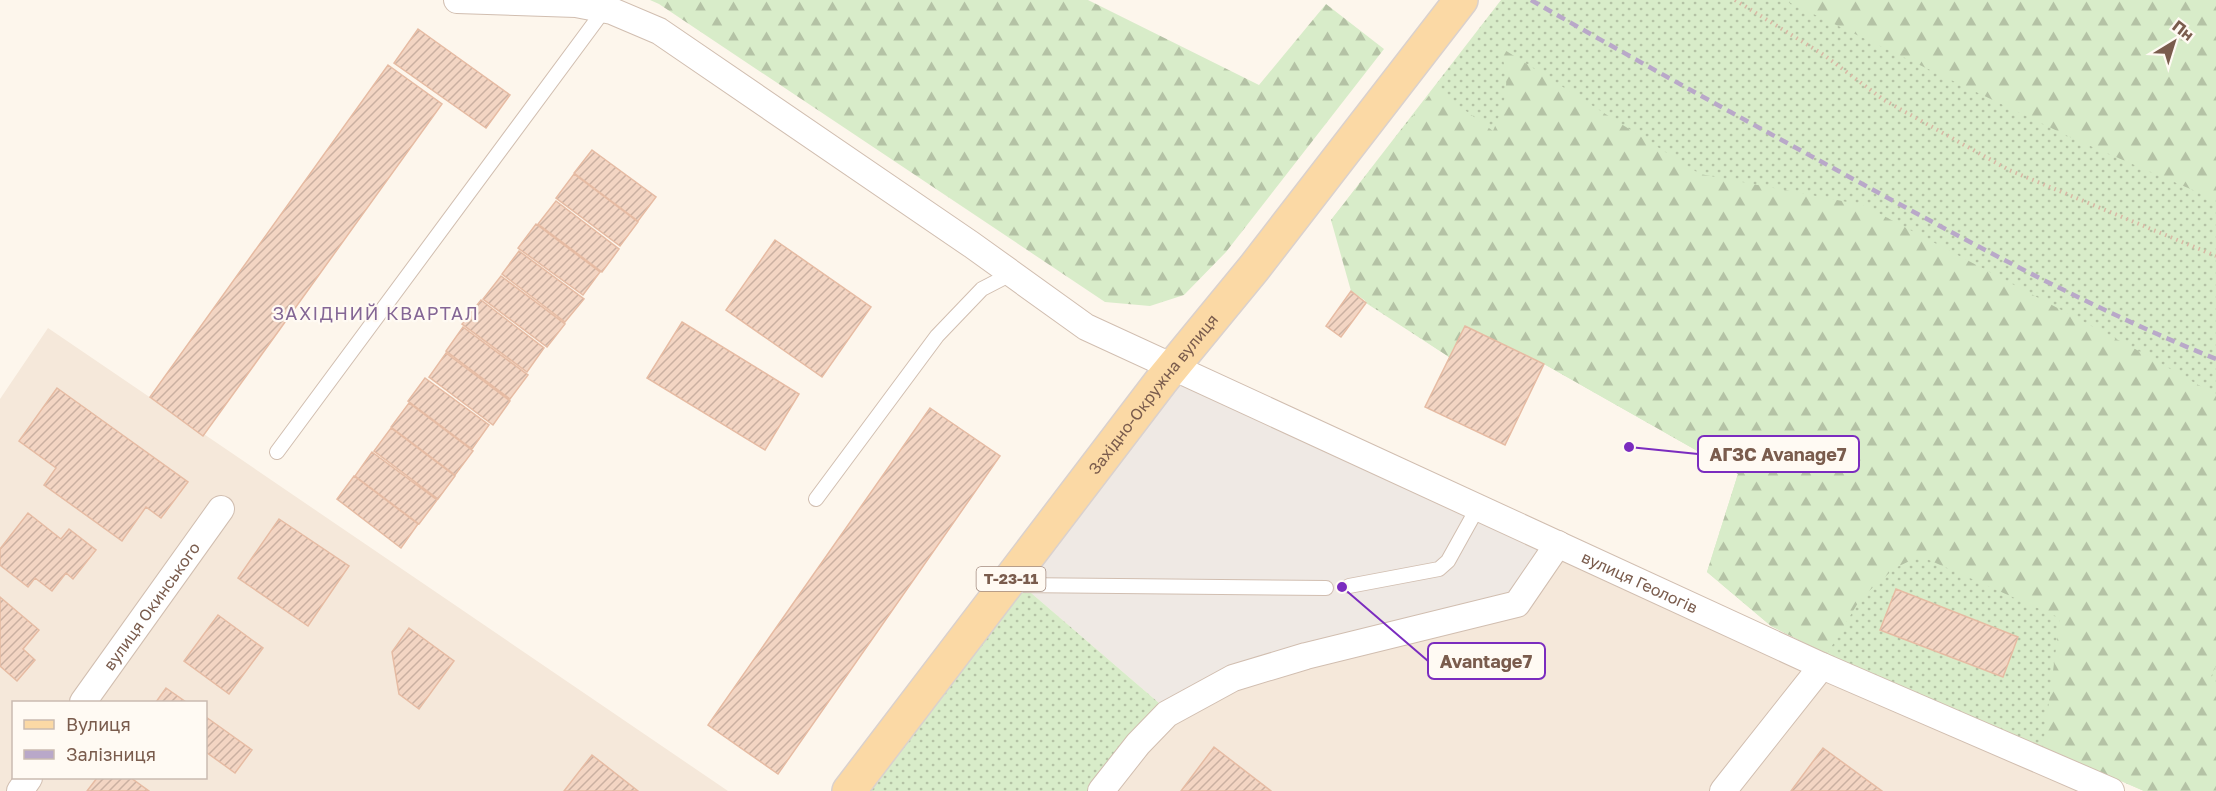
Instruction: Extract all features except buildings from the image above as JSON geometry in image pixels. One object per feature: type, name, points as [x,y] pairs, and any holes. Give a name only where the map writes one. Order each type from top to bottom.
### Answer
[{"type":"main road","name":"Західно-Окружна вулиця","points":[[849,791],[1173,366],[1254,268],[1461,0]]},
{"type":"street","name":"вулиця Геологів","points":[[457,0],[576,4],[604,10],[659,31],[1086,327],[1822,666],[2111,791]]},
{"type":"street","name":"вулиця Окинського","points":[[84,701],[221,509]]},
{"type":"street","points":[[1101,791],[1138,744],[1167,714],[1233,678],[1306,656],[1517,603],[1558,544]]},
{"type":"street","points":[[1723,791],[1822,666]]},
{"type":"lane","points":[[277,452],[604,10]]},
{"type":"lane","points":[[816,499],[937,336],[982,289],[1011,274]]},
{"type":"lane","points":[[1349,586],[1439,569],[1448,561],[1478,507]]},
{"type":"lane","points":[[1006,585],[1326,588]]},
{"type":"path","points":[[1735,0],[1824,55],[1884,100],[2009,170],[2216,256]]},
{"type":"shaded area","points":[[48,328],[728,791],[0,791],[0,399]]},
{"type":"shaded area","points":[[1179,382],[1539,548],[1509,592],[1227,666],[1159,703],[1023,586]]},
{"type":"shaded area","points":[[1539,548],[2082,791],[1089,791],[1159,703],[1227,666],[1509,592]]},
{"type":"green space","points":[[650,0],[1088,0],[1259,85],[1326,4],[1384,49],[1226,252],[1184,295],[1150,306],[1105,302]]},
{"type":"green space","points":[[1501,0],[2216,0],[2216,791],[2144,791],[1827,654],[1771,626],[1707,572],[1738,474],[1544,364],[1465,326],[1449,357],[1366,303],[1331,220]]},
{"type":"green space","points":[[1784,0],[2216,0],[2216,200],[2074,139]]},
{"type":"green space","points":[[1500,47],[1700,174],[1863,205],[2137,350],[2216,395],[2216,666],[2208,683],[2216,687],[2216,791],[2144,791],[2043,747],[2060,618],[1920,556],[1895,568],[1861,598],[1827,654],[1771,626],[1707,572],[1738,474],[1544,364],[1465,326],[1449,357],[1351,291],[1331,220],[1435,88],[1493,131],[1506,90]]},
{"type":"green space","points":[[1023,586],[1159,703],[1089,791],[867,791]]},
{"type":"railway","points":[[1531,0],[1740,117],[1995,255],[2126,320],[2216,359]]},
{"type":"place","name":"АГЗС Avanage7","points":[[1629,447]]},
{"type":"place","name":"Avantage7","points":[[1342,587]]},
{"type":"district","name":"ЗАХІДНИЙ КВАРТАЛ","points":[[376,314]]}]
